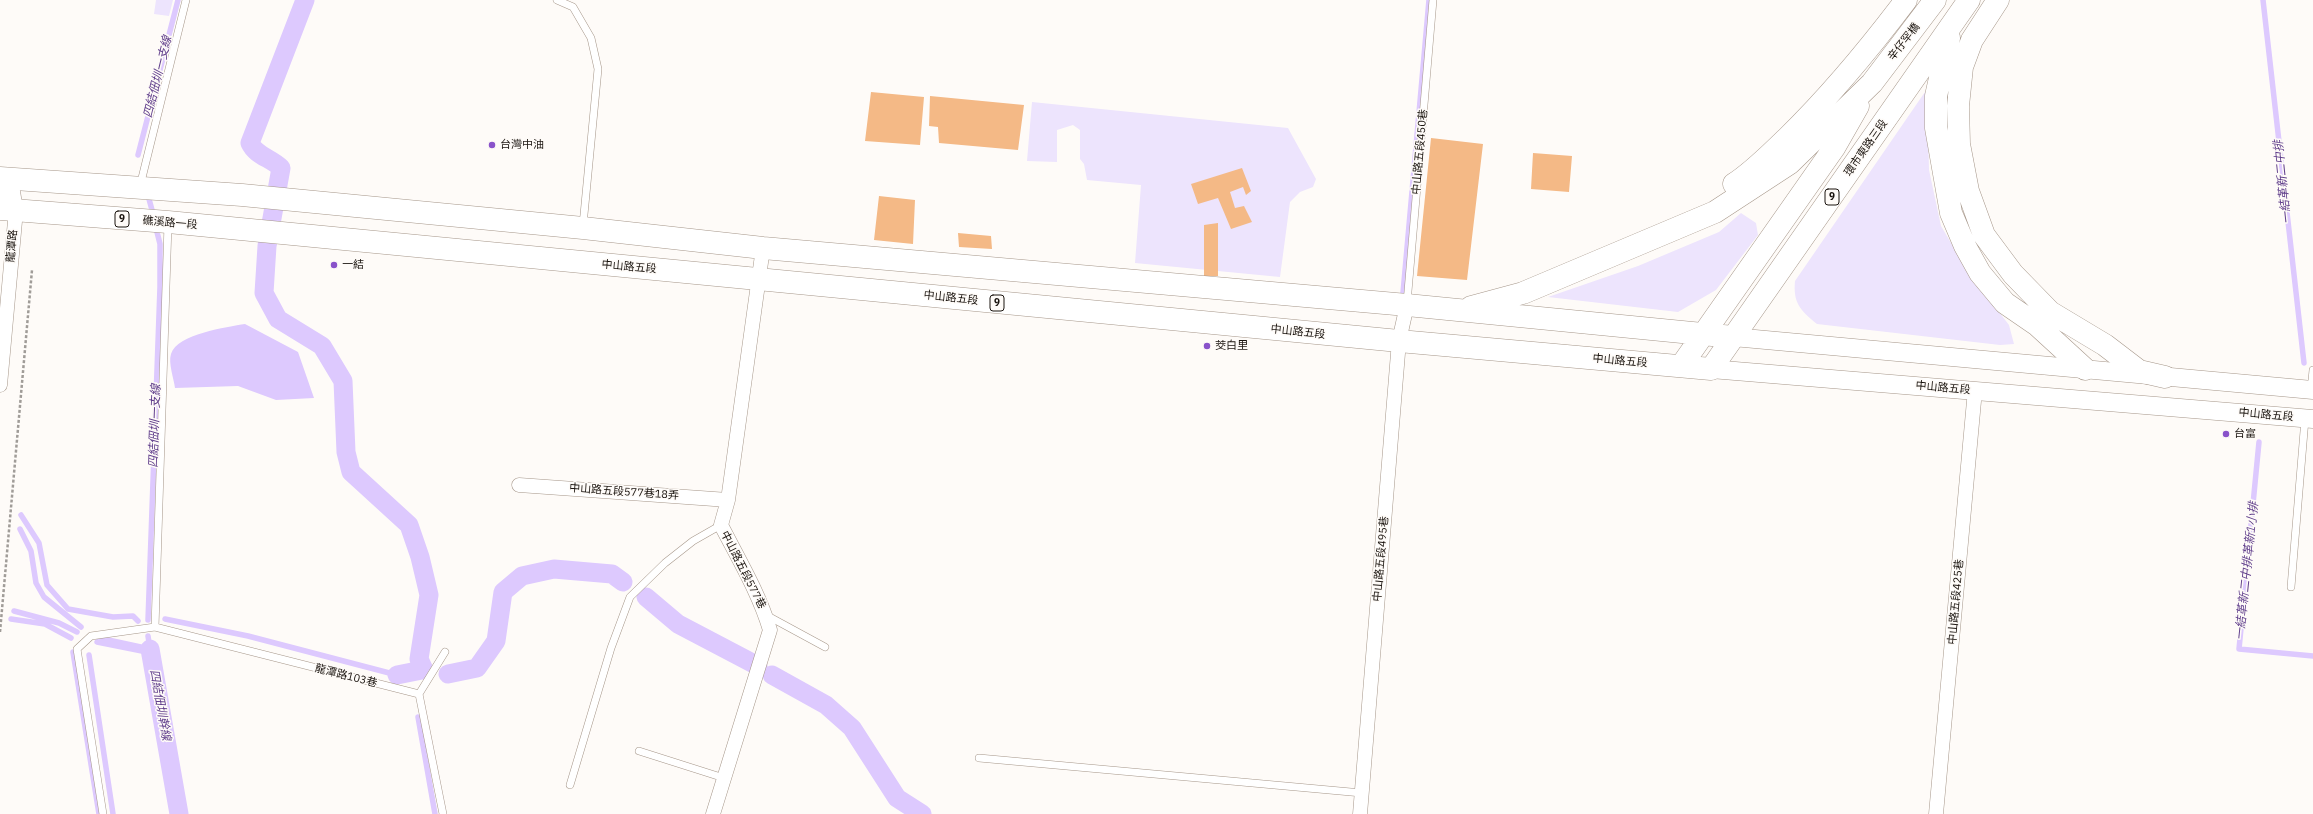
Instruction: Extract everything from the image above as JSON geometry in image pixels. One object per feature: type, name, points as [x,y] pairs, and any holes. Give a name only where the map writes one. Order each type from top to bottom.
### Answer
[{"type":"main road","points":[[1656,237],[1757,167],[1815,110],[1879,36],[1906,0]]},
{"type":"main road","name":"辛仔罕橋","points":[[1872,83],[1936,0]]},
{"type":"main road","name":"9","points":[[1953,25],[1969,0]]},
{"type":"main road","points":[[1998,0],[1972,40],[1962,67],[1958,106],[1959,144],[1968,191],[1984,235],[2013,274],[2050,312],[2105,345],[2139,371],[2165,377]]},
{"type":"main road","points":[[1953,25],[1936,96],[1936,128],[1951,212],[1964,246],[1980,273],[2005,304],[2037,325],[2085,370]]},
{"type":"main road","name":"環市東路三段","points":[[1711,369],[1953,25]]},
{"type":"main road","points":[[1458,310],[1523,293],[1715,212],[1790,163],[1872,83]]},
{"type":"main road","name":"9","points":[[1681,366],[1834,148],[1872,83]]},
{"type":"main road","points":[[5,178],[242,195],[583,228],[763,248],[1407,305],[1733,337]]},
{"type":"main road","name":"礁溪路一段","points":[[5,206],[283,234]]},
{"type":"main road","name":"中山路五段","points":[[283,234],[1399,341],[1711,369]]},
{"type":"street","name":"龍潭路","points":[[0,384],[5,178]]},
{"type":"street","name":"龍潭路","points":[[5,178],[5,206]]},
{"type":"street","name":"中山路五段577巷","points":[[713,814],[770,630],[766,615],[753,584],[721,525],[728,500],[763,248]]},
{"type":"street","name":"中山路五段495巷","points":[[1360,814],[1399,341],[1407,305]]},
{"type":"street","points":[[1733,337],[2312,390]]},
{"type":"street","name":"中山路五段","points":[[1711,369],[2309,418]]},
{"type":"street","name":"中山路五段425巷","points":[[1936,814],[1975,390]]},
{"type":"street","name":"中山路五段577巷18弄","points":[[519,485],[728,500]]},
{"type":"lane","points":[[140,188],[186,0]]},
{"type":"lane","points":[[557,0],[572,7],[591,38],[598,69],[583,228]]},
{"type":"lane","name":"中山路五段450巷","points":[[1407,305],[1433,0]]},
{"type":"lane","points":[[103,814],[77,648],[91,636],[155,627],[168,222]]},
{"type":"lane","points":[[2312,390],[2313,370]]},
{"type":"lane","points":[[2290,587],[2309,418]]},
{"type":"lane","points":[[570,785],[611,648],[630,597],[665,563],[721,525]]},
{"type":"lane","points":[[766,615],[825,647]]},
{"type":"lane","name":"龍潭路103巷","points":[[155,627],[419,694]]},
{"type":"lane","points":[[442,814],[419,694],[445,652]]},
{"type":"lane","points":[[639,752],[724,778]]},
{"type":"lane","points":[[979,758],[1362,793]]},
{"type":"path","points":[[0,632],[32,270]]},
{"type":"shaded area","points":[[156,0],[173,0],[169,16],[154,14]]},
{"type":"shaded area","points":[[1927,89],[1929,170],[1941,226],[1969,273],[2009,325],[2014,344],[2000,345],[1817,324],[1802,310],[1797,301],[1795,295],[1795,281]]},
{"type":"shaded area","points":[[1032,102],[1288,128],[1316,179],[1313,187],[1300,192],[1290,202],[1280,277],[1135,263],[1141,185],[1087,180],[1084,164],[1080,159],[1080,130],[1073,125],[1057,130],[1057,162],[1027,161]]},
{"type":"shaded area","points":[[1741,213],[1756,223],[1758,235],[1716,290],[1678,312],[1548,297],[1638,266],[1719,232]]},
{"type":"shaded area","points":[[245,324],[298,352],[314,398],[276,400],[238,386],[175,388],[170,358],[175,347],[183,341],[204,333]]},
{"type":"building","points":[[871,92],[924,97],[920,145],[865,141]]},
{"type":"building","points":[[930,96],[1024,105],[1018,150],[939,143],[938,127],[929,126]]},
{"type":"building","points":[[1431,138],[1483,144],[1467,280],[1417,276]]},
{"type":"building","points":[[1533,153],[1572,156],[1569,192],[1531,189]]},
{"type":"building","points":[[1242,168],[1251,191],[1246,195],[1243,187],[1230,192],[1235,208],[1244,206],[1252,222],[1231,229],[1218,198],[1198,204],[1191,184]]},
{"type":"building","points":[[879,196],[915,200],[913,244],[874,240]]},
{"type":"building","points":[[1218,223],[1218,276],[1204,276],[1204,225]]},
{"type":"building","points":[[958,233],[991,236],[992,249],[959,247]]},
{"type":"waterway","name":"四結佃圳一支線","points":[[138,155],[178,0]]},
{"type":"waterway","points":[[305,0],[250,143],[256,151],[281,168],[267,246],[264,293],[278,319],[322,346],[343,381],[346,452],[351,472],[409,525],[420,557],[429,595],[419,659],[424,670]]},
{"type":"waterway","points":[[1403,293],[1429,0]]},
{"type":"waterway","name":"一結革新二中排","points":[[2263,0],[2304,363]]},
{"type":"waterway","name":"四結佃圳一支線","points":[[149,199],[152,210]]},
{"type":"waterway","name":"四結佃圳一支線","points":[[148,620],[160,287],[160,244],[157,232]]},
{"type":"waterway","name":"一結革新二中排革新1小排","points":[[2259,442],[2239,649],[2313,656]]},
{"type":"waterway","points":[[21,515],[39,543],[47,585],[68,609],[113,617],[133,616],[138,621]]},
{"type":"waterway","points":[[20,529],[31,551],[36,583],[44,597],[81,627]]},
{"type":"waterway","points":[[448,674],[477,668],[496,641],[503,592],[522,576],[554,569],[612,574],[623,582]]},
{"type":"waterway","points":[[646,597],[678,624],[758,666]]},
{"type":"waterway","name":"四結佃圳幹線","points":[[14,611],[59,623],[77,632]]},
{"type":"waterway","points":[[11,619],[45,624],[71,638]]},
{"type":"waterway","points":[[165,619],[248,636],[397,675]]},
{"type":"waterway","name":"四結佃圳一支線","points":[[148,636],[150,649]]},
{"type":"waterway","name":"四結佃圳幹線","points":[[99,638],[150,649]]},
{"type":"waterway","name":"四結佃圳幹線","points":[[97,642],[142,651],[150,649]]},
{"type":"waterway","name":"四結佃圳幹線","points":[[150,649],[179,814]]},
{"type":"waterway","points":[[73,652],[99,814]]},
{"type":"waterway","points":[[89,655],[113,814]]},
{"type":"waterway","points":[[397,675],[422,670]]},
{"type":"waterway","points":[[772,675],[826,705],[852,728],[897,798],[922,814]]},
{"type":"waterway","points":[[418,717],[435,814]]},
{"type":"place","name":"台灣中油","points":[[492,145]]},
{"type":"place","name":"一結","points":[[334,265]]},
{"type":"place","name":"茭白里","points":[[1207,346]]},
{"type":"place","name":"台富","points":[[2226,434]]}]
